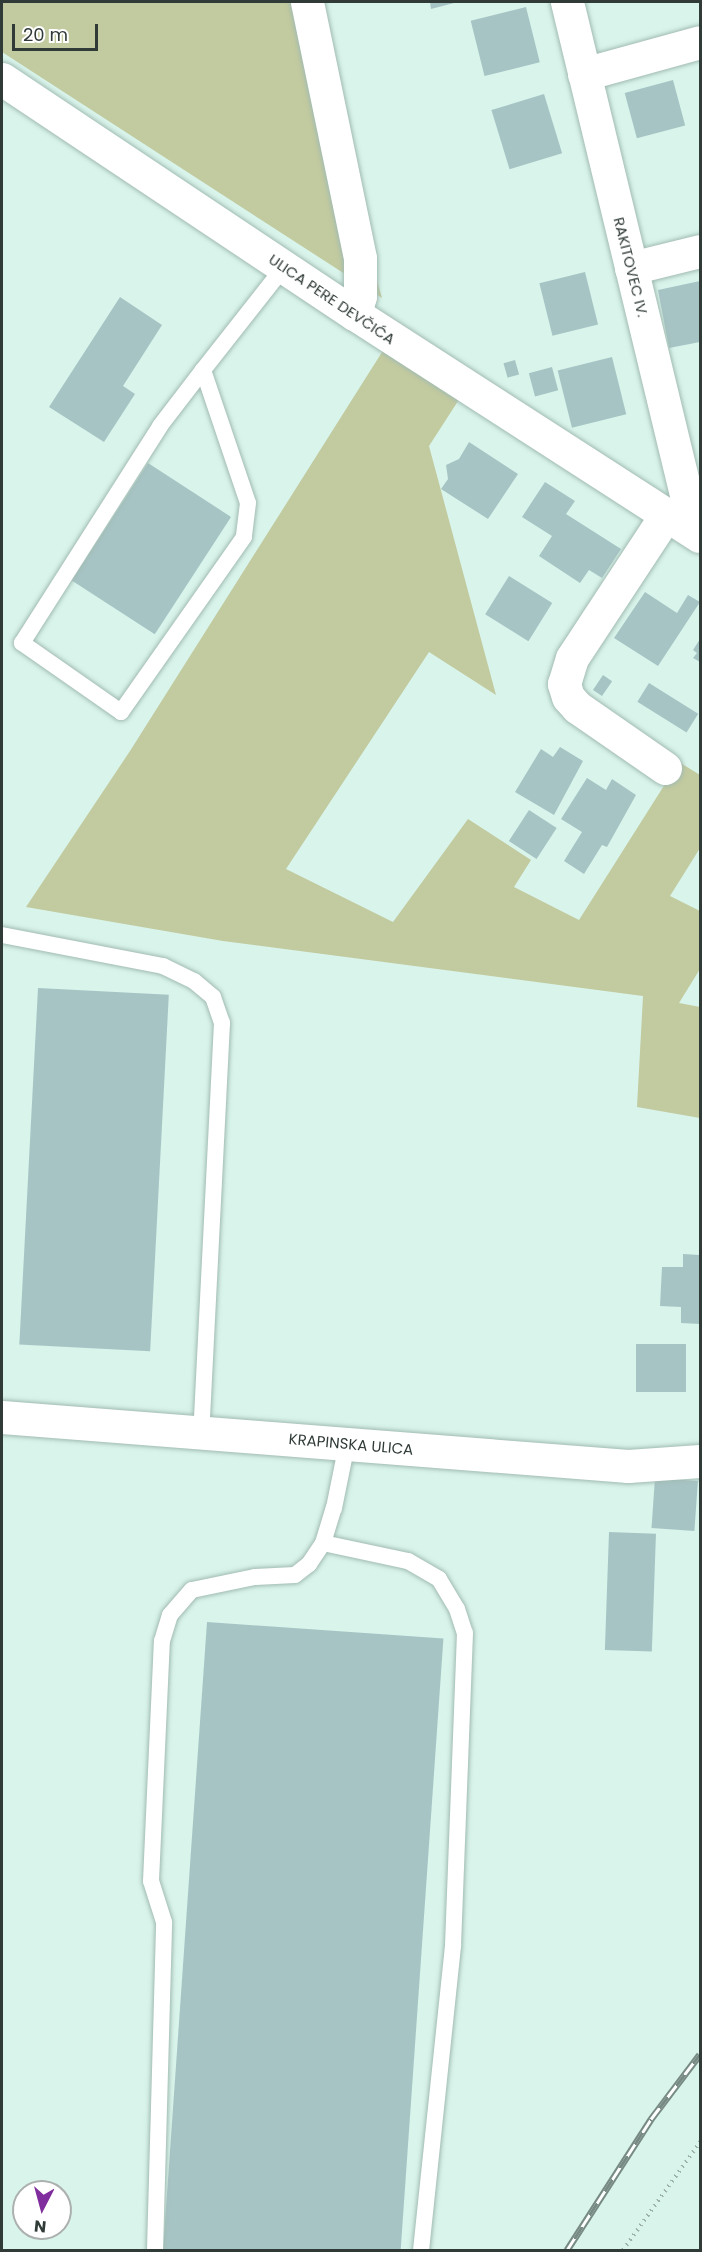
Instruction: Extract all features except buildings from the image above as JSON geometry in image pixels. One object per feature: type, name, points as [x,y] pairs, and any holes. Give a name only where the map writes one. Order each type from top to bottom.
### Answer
[{"type":"street","points":[[307,2],[360,258],[360,296],[356,314]]},
{"type":"street","name":"RAKITOVEC IV.","points":[[567,2],[698,534]]},
{"type":"street","points":[[584,74],[700,42]]},
{"type":"street","name":"ULICA PERE DEVČIĆA","points":[[2,79],[284,267],[698,534]]},
{"type":"street","points":[[631,268],[700,251]]},
{"type":"street","points":[[665,768],[577,707],[568,697],[564,684],[572,658],[666,515]]},
{"type":"street","name":"KRAPINSKA ULICA","points":[[2,1417],[628,1466],[700,1461]]},
{"type":"lane","points":[[203,370],[248,503],[244,537],[122,712],[22,644],[160,426],[203,370],[284,267]]},
{"type":"lane","points":[[2,935],[163,966],[194,981],[213,997],[222,1023],[201,1432]]},
{"type":"lane","points":[[155,2250],[164,1922],[151,1881],[162,1641],[170,1615],[192,1590],[255,1577],[295,1575],[309,1564],[323,1543],[347,1444]]},
{"type":"lane","points":[[323,1543],[408,1561],[439,1579],[457,1609],[465,1633],[453,1946],[421,2250]]},
{"type":"path","points":[[623,2250],[700,2142]]},
{"type":"green space","points":[[2,2],[298,2],[382,298],[2,52]]},
{"type":"green space","points":[[384,349],[460,398],[429,446],[496,695],[429,652],[286,869],[393,922],[468,819],[531,860],[514,887],[579,920],[679,762],[700,775],[700,848],[670,896],[700,911],[700,969],[679,1003],[700,1007],[700,1118],[637,1107],[643,996],[223,941],[26,907],[130,751]]},
{"type":"railway","points":[[567,2250],[651,2119],[700,2054]]}]
